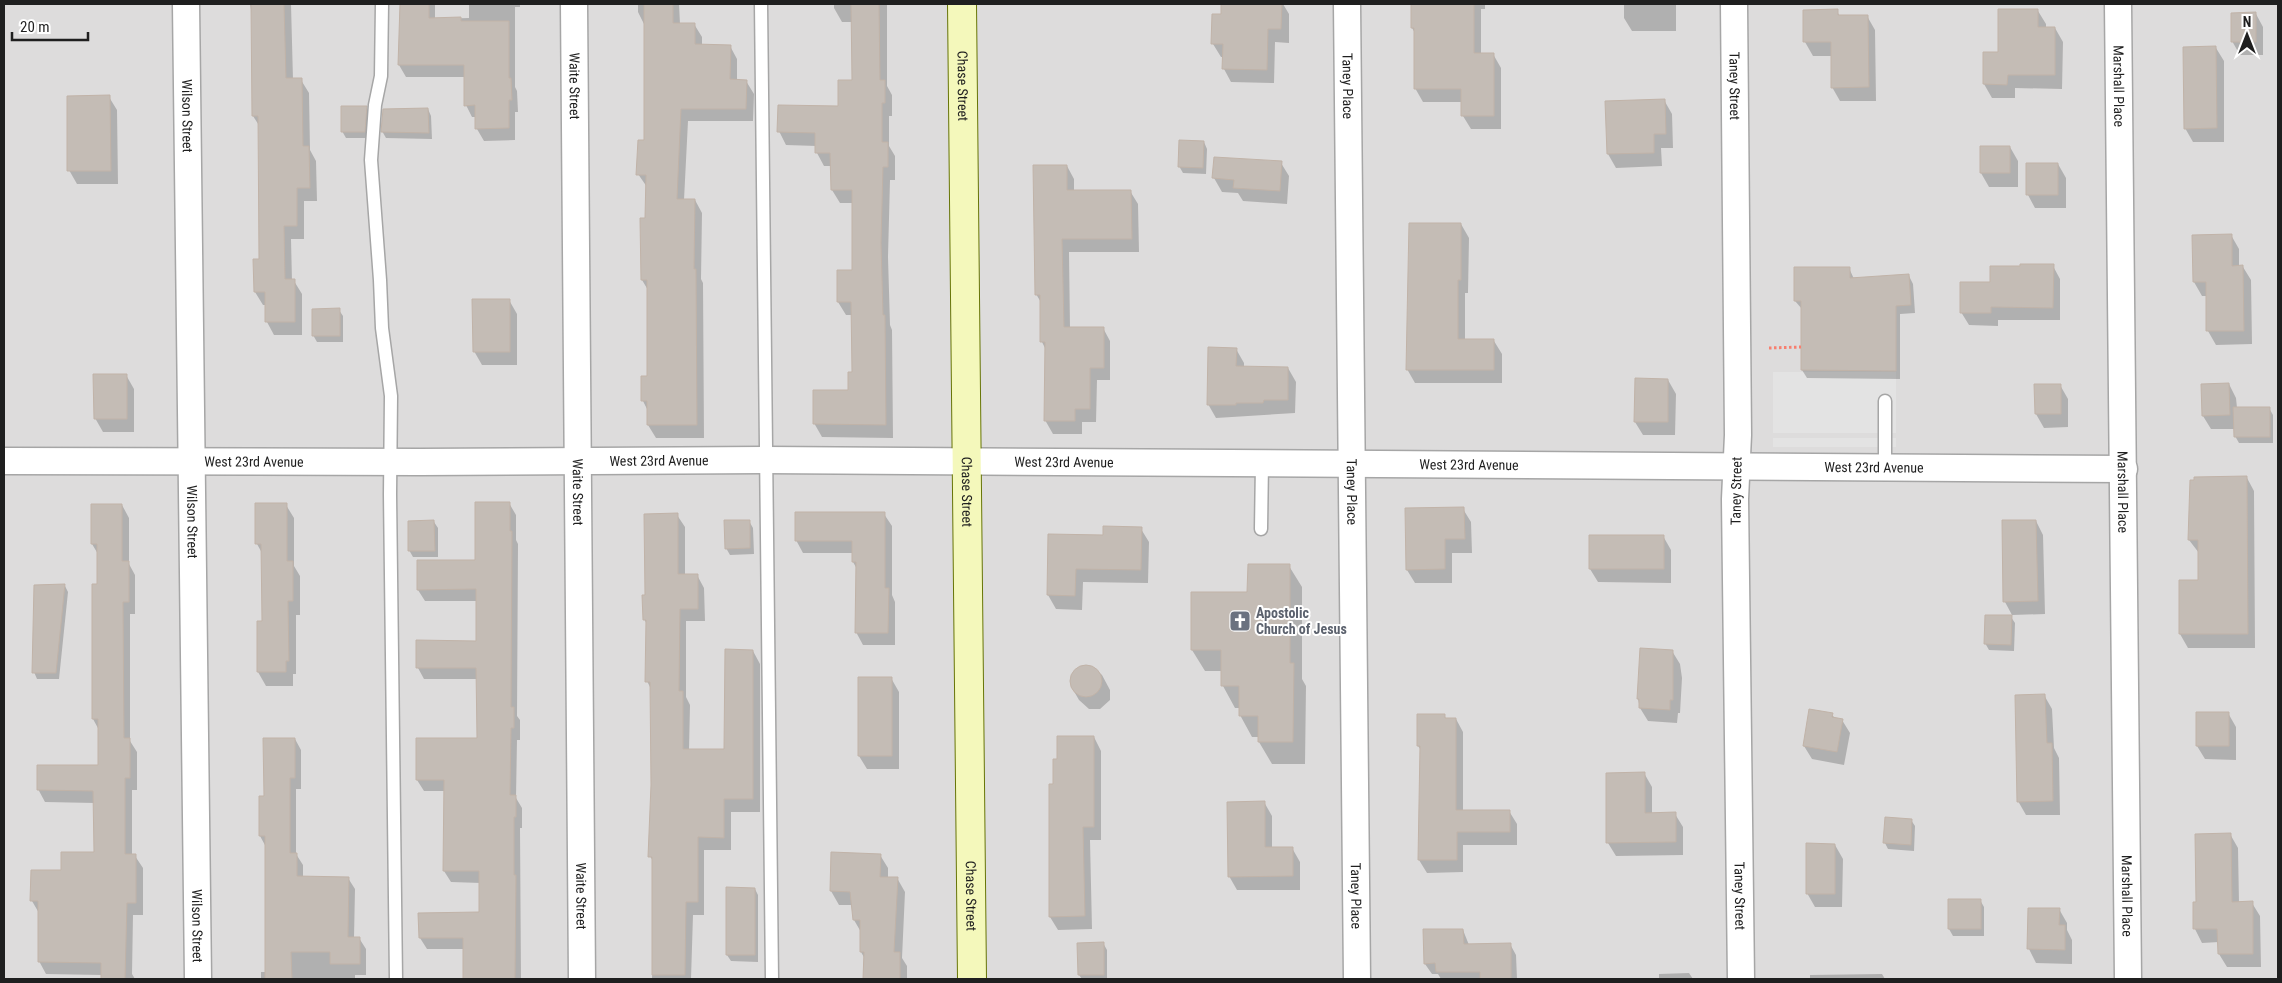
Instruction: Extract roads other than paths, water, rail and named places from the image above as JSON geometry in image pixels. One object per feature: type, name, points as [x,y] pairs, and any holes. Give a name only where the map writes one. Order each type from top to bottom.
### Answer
[{"type":"street","name":"Wilson Street","points":[[186,4],[190,460],[198,979]]},
{"type":"street","name":"Waite Street","points":[[574,4],[576,461],[582,979]]},
{"type":"street","name":"Chase Street","points":[[962,4],[972,979]]},
{"type":"street","name":"Taney Place","points":[[1347,4],[1357,979]]},
{"type":"street","name":"Taney Street","points":[[1734,4],[1738,427],[1735,499],[1741,979]]},
{"type":"street","name":"Marshall Place","points":[[2118,4],[2128,979]]},
{"type":"street","name":"West 23rd Avenue","points":[[4,461],[390,462],[766,460],[2124,469]]},
{"type":"lane","points":[[382,4],[381,76],[375,105],[370,160],[382,328],[391,396],[390,462],[396,979]]},
{"type":"lane","points":[[761,4],[772,979]]},
{"type":"lane","points":[[1885,401],[1885,467]]},
{"type":"lane","points":[[1261,529],[1262,463]]},
{"type":"place","name":"Apostolic Church of Jesus","points":[[1240,621]]}]
